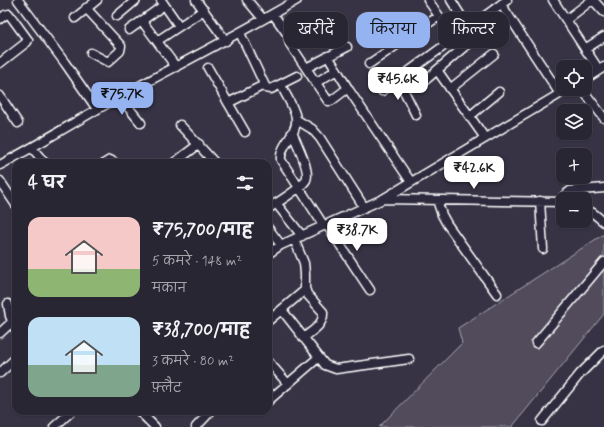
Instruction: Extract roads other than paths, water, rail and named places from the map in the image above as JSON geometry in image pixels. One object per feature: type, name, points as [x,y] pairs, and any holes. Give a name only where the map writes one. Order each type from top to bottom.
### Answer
[{"type":"street","points":[[18,0],[65,62],[97,110]]},
{"type":"street","points":[[75,18],[97,0]]},
{"type":"street","points":[[117,16],[136,0]]},
{"type":"street","points":[[196,0],[226,41]]},
{"type":"street","points":[[247,0],[263,19]]},
{"type":"street","points":[[0,165],[120,97],[226,41],[297,0]]},
{"type":"street","points":[[428,0],[438,15]]},
{"type":"street","points":[[451,0],[459,12]]},
{"type":"street","points":[[553,0],[585,49],[602,69],[592,75]]},
{"type":"street","points":[[566,20],[593,0],[604,12]]},
{"type":"street","points":[[130,30],[162,2],[179,26]]},
{"type":"street","points":[[488,12],[500,3],[556,88]]},
{"type":"street","points":[[86,8],[121,46],[120,51],[108,62],[91,53]]},
{"type":"street","points":[[157,41],[204,10]]},
{"type":"street","points":[[0,19],[9,14],[28,40],[0,63]]},
{"type":"street","points":[[273,14],[288,35],[290,44],[329,102],[348,88]]},
{"type":"street","points":[[369,64],[438,17]]},
{"type":"street","points":[[142,21],[176,67]]},
{"type":"street","points":[[240,32],[266,88],[271,89],[297,76]]},
{"type":"street","points":[[585,49],[604,37]]},
{"type":"street","points":[[306,68],[345,48]]},
{"type":"street","points":[[382,91],[440,48]]},
{"type":"street","points":[[422,83],[463,48]]},
{"type":"street","points":[[450,89],[494,54]]},
{"type":"street","points":[[328,56],[411,182]]},
{"type":"street","points":[[208,68],[245,132]]},
{"type":"street","points":[[316,83],[337,70]]},
{"type":"street","points":[[437,70],[485,138]]},
{"type":"street","points":[[398,79],[416,115]]},
{"type":"street","points":[[228,103],[264,85]]},
{"type":"street","points":[[281,85],[297,120],[296,126],[292,132],[281,160],[370,290]]},
{"type":"street","points":[[470,116],[499,92]]},
{"type":"street","points":[[272,252],[325,225],[383,199],[557,96]]},
{"type":"street","points":[[587,96],[604,118]]},
{"type":"street","points":[[120,97],[141,124]]},
{"type":"street","points":[[1,102],[18,123]]},
{"type":"street","points":[[297,120],[312,129],[320,138],[364,207]]},
{"type":"street","points":[[180,125],[212,159]]},
{"type":"street","points":[[272,206],[299,188],[306,181],[306,167],[292,132]]},
{"type":"street","points":[[179,159],[199,144]]},
{"type":"street","points":[[32,148],[42,159]]},
{"type":"street","points":[[0,181],[12,199]]},
{"type":"street","points":[[568,192],[604,188]]},
{"type":"street","points":[[383,199],[556,202]]},
{"type":"street","points":[[437,200],[447,224],[497,294]]},
{"type":"street","points":[[540,201],[543,249]]},
{"type":"street","points":[[276,203],[302,236]]},
{"type":"street","points":[[592,213],[604,222]]},
{"type":"street","points":[[272,234],[281,246]]},
{"type":"street","points":[[294,240],[304,263],[307,294],[323,312],[322,321],[303,338]]},
{"type":"street","points":[[536,343],[604,262]]},
{"type":"street","points":[[272,319],[306,290]]},
{"type":"street","points":[[0,333],[12,322],[8,304]]},
{"type":"street","points":[[282,310],[324,365],[336,369],[409,359]]},
{"type":"street","points":[[542,421],[580,374],[604,350]]},
{"type":"street","points":[[272,397],[319,357]]},
{"type":"street","points":[[0,373],[12,362]]},
{"type":"street","points":[[272,366],[288,384]]},
{"type":"street","points":[[54,427],[68,415]]},
{"type":"street","points":[[142,415],[155,427]]},
{"type":"street","points":[[196,427],[207,415]]}]
